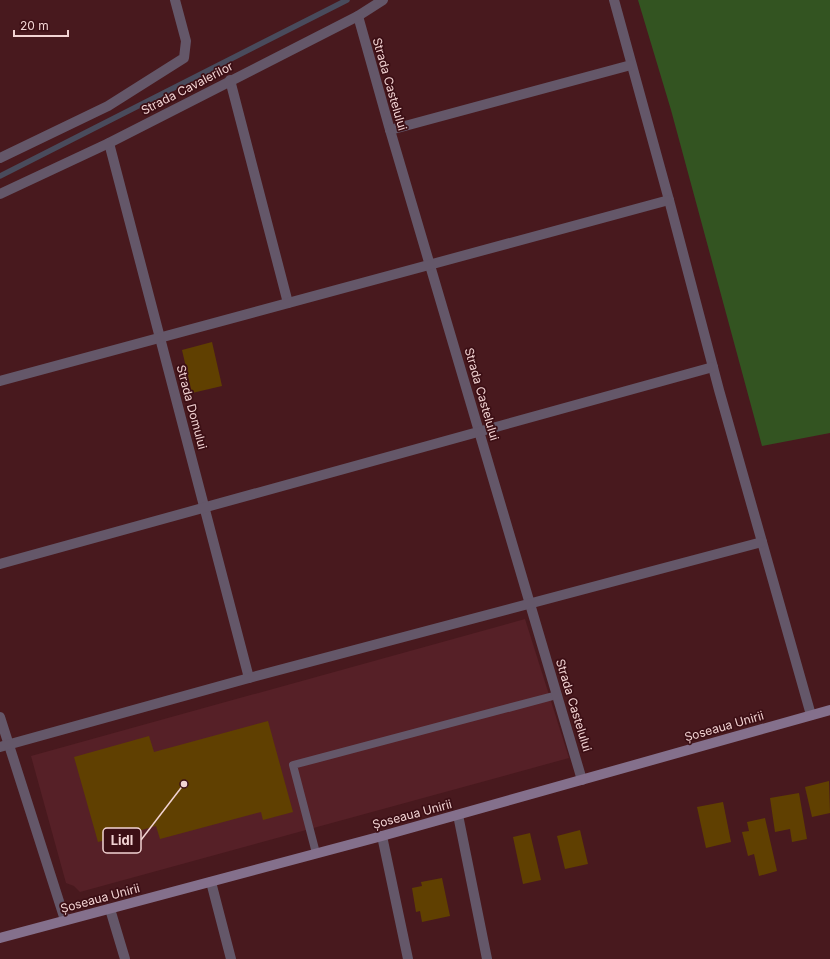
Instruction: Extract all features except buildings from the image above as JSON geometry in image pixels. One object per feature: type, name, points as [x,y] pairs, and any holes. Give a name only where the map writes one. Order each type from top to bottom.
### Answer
[{"type":"main road","name":"Șoseaua Unirii","points":[[0,938],[382,836],[830,710]]},
{"type":"street","points":[[0,158],[108,106],[184,58],[186,41],[174,0]]},
{"type":"street","name":"Strada Cavalerilor","points":[[0,194],[109,143],[358,16],[383,0]]},
{"type":"street","points":[[614,0],[713,367],[811,715]]},
{"type":"street","name":"Strada Castelului","points":[[358,16],[390,130],[582,780]]},
{"type":"street","points":[[390,130],[631,65]]},
{"type":"street","points":[[230,80],[288,303]]},
{"type":"street","name":"Strada Domului","points":[[109,143],[249,678]]},
{"type":"street","points":[[0,381],[669,200]]},
{"type":"street","points":[[0,564],[713,367]]},
{"type":"street","points":[[4,746],[249,678],[762,542]]},
{"type":"street","points":[[0,717],[4,746],[65,920]]},
{"type":"street","points":[[458,815],[487,959]]},
{"type":"street","points":[[382,836],[408,959]]},
{"type":"street","points":[[211,882],[232,959]]},
{"type":"street","points":[[110,909],[125,959]]},
{"type":"lane","points":[[316,853],[293,765],[557,695]]},
{"type":"shaded area","points":[[525,619],[569,758],[80,892],[74,886],[66,883],[31,756]]},
{"type":"green space","points":[[638,0],[830,0],[830,433],[762,446],[671,110]]},
{"type":"waterway","points":[[0,176],[347,0]]},
{"type":"place","name":"Lidl","points":[[184,784]]}]
